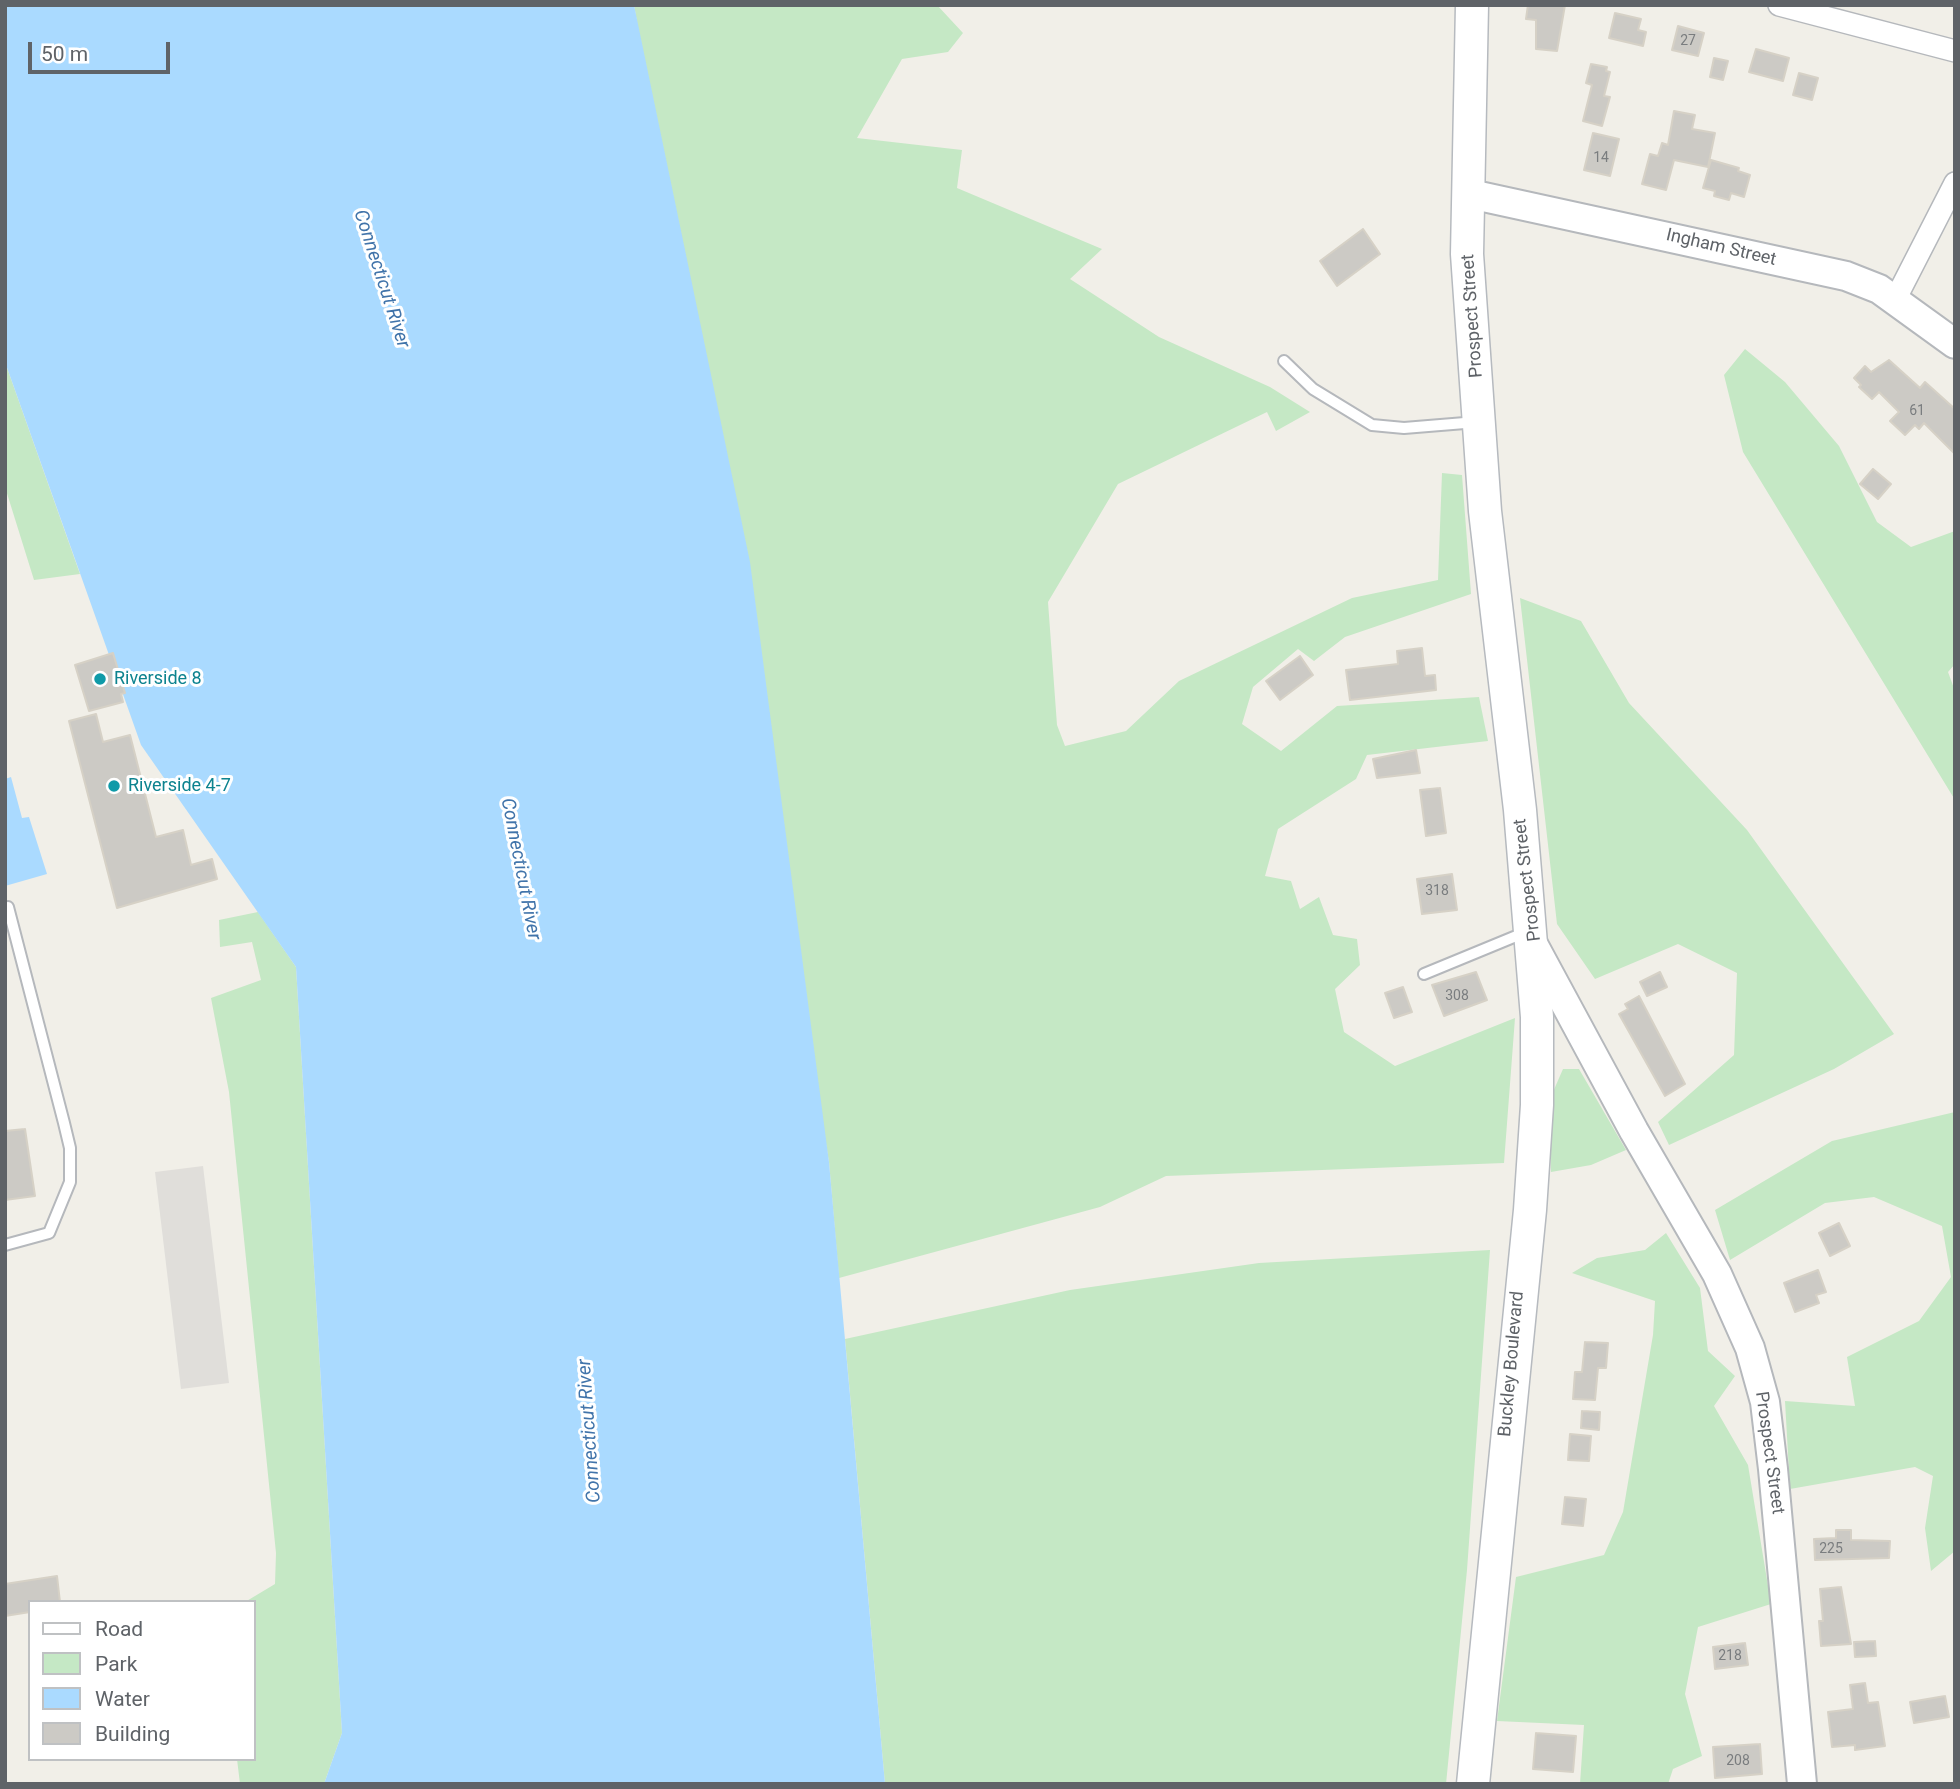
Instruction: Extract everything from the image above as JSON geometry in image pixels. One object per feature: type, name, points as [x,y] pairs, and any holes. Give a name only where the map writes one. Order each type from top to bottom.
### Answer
[{"type":"main road","name":"Prospect Street","points":[[1472,5],[1467,254],[1485,511],[1532,937]]},
{"type":"main road","name":"Buckley Boulevard","points":[[1473,1784],[1530,1210],[1537,1077],[1532,937]]},
{"type":"street","points":[[1779,5],[1955,51]]},
{"type":"street","points":[[1895,300],[1955,183]]},
{"type":"street","name":"Ingham Street","points":[[1470,194],[1846,276],[1895,300],[1955,344]]},
{"type":"street","name":"Prospect Street","points":[[1532,937],[1634,1131],[1717,1274],[1750,1348],[1765,1402],[1773,1468],[1802,1784]]},
{"type":"lane","points":[[1284,361],[1313,389],[1372,425],[1404,428],[1480,421]]},
{"type":"lane","points":[[5,908],[8,907],[70,1148],[70,1182],[49,1233],[5,1245]]},
{"type":"lane","points":[[1424,974],[1532,937]]},
{"type":"shaded area","points":[[203,1166],[229,1383],[181,1389],[155,1172]]},
{"type":"green space","points":[[634,5],[937,5],[963,33],[948,52],[902,59],[857,138],[962,150],[957,188],[1102,249],[1070,279],[1159,337],[1270,387],[1310,412],[1276,431],[1267,412],[1118,484],[1048,602],[1057,725],[1065,746],[1126,731],[1179,681],[1352,598],[1438,580],[1442,473],[1462,475],[1471,594],[1345,637],[1314,661],[1298,649],[1253,687],[1242,724],[1281,751],[1337,706],[1479,697],[1488,741],[1367,755],[1356,779],[1278,829],[1265,876],[1291,881],[1300,909],[1319,897],[1333,935],[1357,939],[1360,965],[1335,989],[1344,1032],[1395,1066],[1515,1018],[1504,1163],[1166,1176],[1100,1207],[839,1278],[829,1162]]},
{"type":"green space","points":[[1745,349],[1785,382],[1839,446],[1877,522],[1911,547],[1955,531],[1955,664],[1948,672],[1955,691],[1955,800],[1743,452],[1724,375]]},
{"type":"green space","points":[[5,362],[80,574],[34,580],[5,487]]},
{"type":"green space","points":[[1520,598],[1581,621],[1629,703],[1747,830],[1894,1034],[1834,1069],[1669,1145],[1658,1122],[1734,1055],[1737,973],[1678,944],[1595,979],[1557,924]]},
{"type":"green space","points":[[258,912],[296,967],[342,1733],[324,1784],[240,1784],[237,1761],[256,1761],[256,1600],[248,1600],[275,1584],[276,1553],[229,1092],[211,998],[261,980],[252,942],[220,947],[219,920]]},
{"type":"green space","points":[[1563,1069],[1579,1069],[1626,1150],[1591,1165],[1551,1172],[1549,1101]]},
{"type":"green space","points":[[1955,1112],[1955,1551],[1931,1571],[1925,1528],[1933,1476],[1915,1467],[1790,1489],[1785,1401],[1855,1406],[1847,1357],[1919,1321],[1951,1277],[1942,1226],[1874,1197],[1825,1203],[1730,1260],[1715,1210],[1832,1141]]},
{"type":"green space","points":[[1666,1233],[1700,1288],[1708,1351],[1735,1376],[1714,1406],[1748,1465],[1771,1604],[1698,1627],[1685,1694],[1702,1756],[1673,1769],[1668,1784],[1580,1784],[1584,1725],[1497,1721],[1516,1577],[1604,1555],[1623,1512],[1653,1335],[1655,1301],[1572,1273],[1597,1258],[1645,1250]]},
{"type":"green space","points":[[1490,1250],[1467,1570],[1446,1784],[885,1784],[845,1339],[1070,1290],[1259,1263]]},
{"type":"water","name":"Connecticut River","points":[[5,5],[634,5],[750,562],[829,1162],[885,1784],[324,1784],[342,1733],[296,967],[141,745],[5,362]]},
{"type":"water","points":[[11,777],[22,818],[29,817],[47,874],[5,886],[5,779]]},
{"type":"building","points":[[1528,5],[1565,5],[1557,51],[1536,49],[1536,20],[1526,19]]},
{"type":"building","points":[[1615,13],[1641,19],[1638,30],[1646,32],[1643,46],[1609,38]]},
{"type":"building","points":[[1678,26],[1704,33],[1698,56],[1672,50]]},
{"type":"building","points":[[1756,49],[1789,58],[1783,81],[1749,72]]},
{"type":"building","points":[[1714,58],[1728,61],[1723,80],[1710,77]]},
{"type":"building","points":[[1591,64],[1607,67],[1606,71],[1610,72],[1604,96],[1610,97],[1602,126],[1583,121],[1592,85],[1586,83]]},
{"type":"building","points":[[1799,73],[1818,78],[1812,100],[1793,95]]},
{"type":"building","points":[[1674,111],[1695,115],[1692,129],[1715,133],[1708,167],[1674,160],[1666,190],[1642,184],[1650,154],[1658,156],[1662,143],[1668,145]]},
{"type":"building","points":[[1593,133],[1619,139],[1610,176],[1584,170]]},
{"type":"building","points":[[1711,160],[1739,168],[1738,171],[1750,175],[1744,197],[1731,193],[1729,200],[1714,196],[1715,191],[1703,188]]},
{"type":"building","points":[[1363,229],[1380,254],[1337,286],[1320,261]]},
{"type":"building","points":[[1889,360],[1920,388],[1925,382],[1955,409],[1955,454],[1924,423],[1919,429],[1915,425],[1905,435],[1890,421],[1899,412],[1879,392],[1872,399],[1859,387],[1861,385],[1854,378],[1865,366],[1871,372]]},
{"type":"building","points":[[1873,469],[1891,484],[1878,499],[1860,484]]},
{"type":"building","points":[[1422,648],[1425,676],[1435,675],[1436,690],[1350,700],[1346,670],[1398,664],[1397,651]]},
{"type":"building","name":"Riverside 8","points":[[113,653],[125,693],[121,694],[123,702],[89,711],[75,665]]},
{"type":"building","points":[[1300,656],[1313,675],[1280,700],[1266,681]]},
{"type":"building","name":"Riverside 4-7","points":[[96,714],[103,742],[130,735],[156,837],[183,830],[191,865],[212,859],[217,879],[117,908],[69,721]]},
{"type":"building","points":[[1416,750],[1420,773],[1377,778],[1373,759]]},
{"type":"building","points":[[1440,788],[1446,833],[1426,836],[1420,790]]},
{"type":"building","points":[[1452,874],[1457,910],[1422,914],[1417,879]]},
{"type":"building","points":[[1476,972],[1487,1000],[1444,1016],[1432,985]]},
{"type":"building","points":[[1660,972],[1667,987],[1647,996],[1640,982]]},
{"type":"building","points":[[1403,987],[1412,1012],[1394,1018],[1385,993]]},
{"type":"building","points":[[1639,996],[1685,1084],[1665,1096],[1619,1014],[1628,1009],[1625,1004]]},
{"type":"building","points":[[25,1129],[35,1196],[5,1200],[5,1131]]},
{"type":"building","points":[[1839,1223],[1850,1246],[1830,1256],[1819,1233]]},
{"type":"building","points":[[1818,1270],[1826,1292],[1816,1295],[1819,1303],[1795,1312],[1784,1283]]},
{"type":"building","points":[[1585,1342],[1608,1343],[1606,1368],[1598,1368],[1595,1400],[1573,1399],[1575,1372],[1582,1372]]},
{"type":"building","points":[[1582,1411],[1600,1412],[1599,1430],[1581,1428]]},
{"type":"building","points":[[1570,1434],[1591,1436],[1589,1461],[1568,1460]]},
{"type":"building","points":[[1565,1497],[1586,1499],[1583,1526],[1562,1524]]},
{"type":"building","points":[[1836,1530],[1851,1530],[1851,1540],[1890,1541],[1889,1558],[1815,1560],[1814,1539],[1836,1538]]},
{"type":"building","points":[[57,1576],[60,1600],[28,1600],[28,1612],[5,1616],[5,1584]]},
{"type":"building","points":[[1841,1587],[1851,1644],[1821,1646],[1819,1621],[1823,1621],[1820,1589]]},
{"type":"building","points":[[1875,1641],[1876,1656],[1855,1657],[1854,1642]]},
{"type":"building","points":[[1745,1643],[1748,1665],[1715,1669],[1713,1647]]},
{"type":"building","points":[[1865,1683],[1868,1703],[1878,1702],[1885,1746],[1855,1750],[1855,1745],[1832,1747],[1828,1712],[1853,1709],[1850,1685]]},
{"type":"building","points":[[1945,1696],[1949,1717],[1914,1723],[1910,1702]]},
{"type":"building","points":[[1536,1733],[1576,1736],[1573,1772],[1533,1769]]},
{"type":"building","points":[[1760,1744],[1762,1774],[1715,1778],[1713,1747]]},
{"type":"place","name":"Riverside 8","points":[[100,679]]},
{"type":"place","name":"Riverside 4-7","points":[[114,786]]}]
